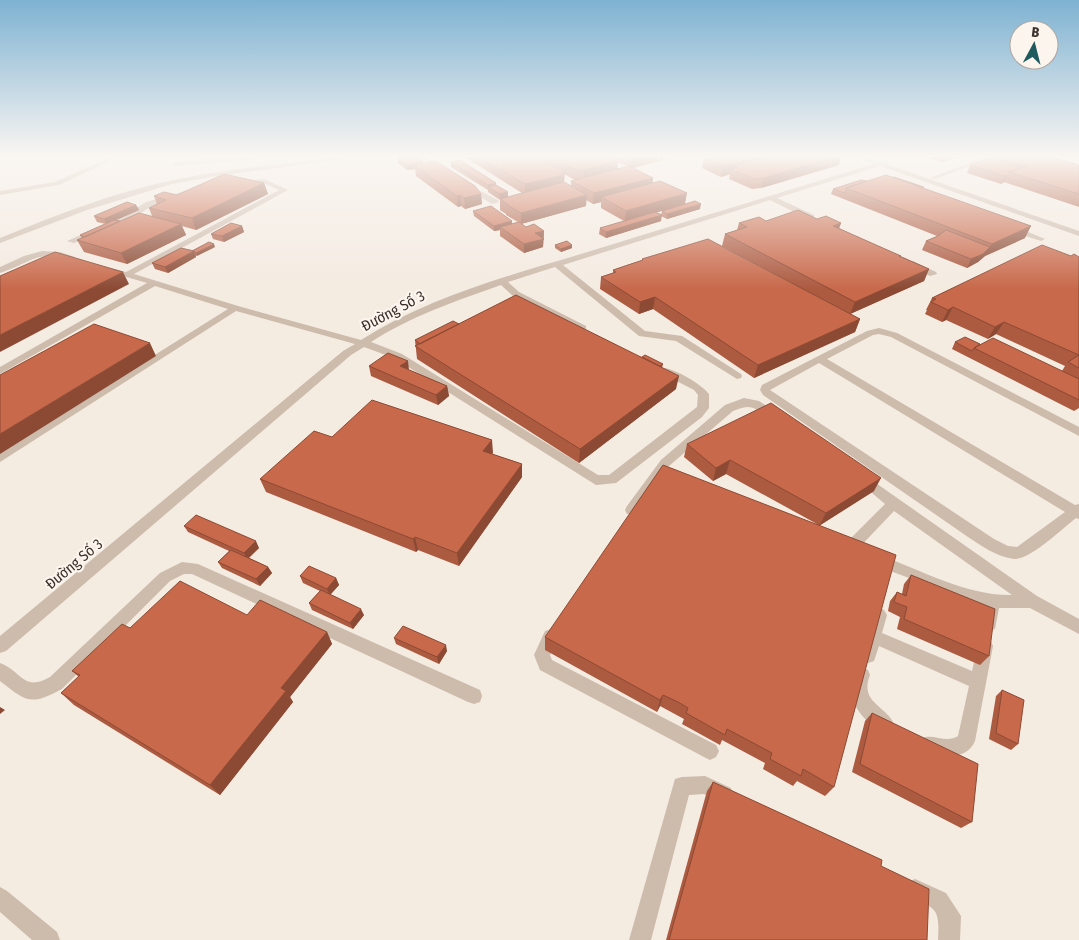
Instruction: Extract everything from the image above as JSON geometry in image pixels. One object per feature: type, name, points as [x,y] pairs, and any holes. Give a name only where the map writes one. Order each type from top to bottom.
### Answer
[{"type":"street","points":[[0,242],[76,211],[110,201]]},
{"type":"street","points":[[71,241],[123,220],[149,204],[159,201]]},
{"type":"street","points":[[126,275],[265,201]]},
{"type":"street","name":"Đường Số 3","points":[[0,646],[347,354],[385,329],[430,307],[502,281],[761,201]]},
{"type":"street","points":[[776,201],[822,222]]},
{"type":"street","points":[[984,201],[1079,234]]},
{"type":"street","points":[[1000,201],[1079,228]]},
{"type":"street","points":[[1004,226],[1041,239]]},
{"type":"street","points":[[0,270],[42,252],[56,252],[82,261]]},
{"type":"street","points":[[908,262],[933,274]]},
{"type":"street","points":[[557,264],[642,334],[679,338],[737,376]]},
{"type":"street","points":[[100,266],[235,308],[363,343],[398,356],[596,480],[612,480],[698,414],[703,408],[704,394],[698,388],[654,365]]},
{"type":"street","points":[[502,281],[516,294],[594,334]]},
{"type":"street","points":[[0,371],[154,283]]},
{"type":"street","points":[[0,458],[235,308]]},
{"type":"street","points":[[821,360],[1078,512],[1020,553],[1012,554],[964,527],[767,393],[766,387],[879,330],[1079,432]]},
{"type":"street","points":[[624,524],[665,463],[729,408],[744,402],[764,408],[840,460]]},
{"type":"street","points":[[659,471],[677,478]]},
{"type":"street","points":[[855,472],[893,504],[1032,601],[1079,627]]},
{"type":"street","points":[[893,504],[844,547],[974,597],[993,602],[1032,601]]},
{"type":"street","points":[[886,583],[890,565]]},
{"type":"street","points":[[0,671],[28,692],[41,691],[56,683],[165,577],[182,568],[193,568],[474,696]]},
{"type":"street","points":[[882,601],[874,637],[858,686],[864,703],[879,721],[896,729]]},
{"type":"street","points":[[913,737],[930,745],[950,749],[959,747],[966,741],[993,602]]},
{"type":"street","points":[[558,624],[542,655],[546,665],[710,751]]},
{"type":"street","points":[[874,637],[978,682]]},
{"type":"street","points":[[640,940],[682,786],[705,785],[739,802]]},
{"type":"street","points":[[895,879],[939,900],[950,916],[949,940]]},
{"type":"street","points":[[0,899],[49,940]]},
{"type":"building","points":[[164,201],[227,201],[192,218],[149,208]]},
{"type":"building","points":[[503,201],[565,201],[521,213]]},
{"type":"building","points":[[608,201],[660,201],[626,211]]},
{"type":"building","points":[[695,201],[701,204],[667,214],[662,211]]},
{"type":"building","points":[[880,201],[960,201],[1031,226],[992,244]]},
{"type":"building","points":[[127,202],[136,205],[104,219],[94,216]]},
{"type":"building","points":[[491,206],[512,221],[494,226],[473,211]]},
{"type":"building","points":[[798,210],[817,219],[826,216],[841,223],[833,226],[929,269],[855,302],[725,234],[747,227],[739,223],[759,217],[766,221]]},
{"type":"building","points":[[655,212],[662,215],[606,232],[600,228]]},
{"type":"building","points":[[139,213],[181,224],[121,253],[77,240]]},
{"type":"building","points":[[114,220],[120,221],[85,237],[80,235]]},
{"type":"building","points":[[519,222],[526,227],[534,224],[544,231],[535,233],[544,239],[524,244],[500,227]]},
{"type":"building","points":[[231,223],[242,226],[222,236],[211,234]]},
{"type":"building","points":[[946,230],[990,247],[983,254],[971,259],[926,241]]},
{"type":"building","points":[[708,239],[860,319],[758,365],[655,297],[640,302],[601,277],[616,272],[613,270],[642,259]]},
{"type":"building","points":[[567,241],[572,245],[561,249],[555,245]]},
{"type":"building","points":[[209,242],[214,244],[196,253],[192,251]]},
{"type":"building","points":[[1042,245],[1071,256],[1074,254],[1079,257],[1079,355],[1004,322],[995,327],[953,307],[948,310],[931,302],[936,299],[932,298]]},
{"type":"building","points":[[181,248],[194,251],[165,267],[152,263]]},
{"type":"building","points":[[55,252],[123,272],[0,335],[0,276]]},
{"type":"building","points":[[516,295],[679,376],[580,449],[415,346]]},
{"type":"building","points":[[453,321],[459,324],[420,344],[415,340]]},
{"type":"building","points":[[94,324],[150,343],[0,434],[0,375]]},
{"type":"building","points":[[965,337],[980,344],[972,351],[955,342]]},
{"type":"building","points":[[993,338],[1079,379],[1079,400],[974,348]]},
{"type":"building","points":[[388,353],[408,361],[400,366],[447,386],[436,395],[369,366]]},
{"type":"building","points":[[645,355],[663,364],[660,366],[642,357]]},
{"type":"building","points":[[1079,355],[1079,368],[1068,362]]},
{"type":"building","points":[[372,400],[492,440],[483,451],[522,464],[457,553],[415,537],[413,539],[260,479],[314,431],[332,437]]},
{"type":"building","points":[[771,403],[881,478],[826,513],[730,460],[716,468],[687,444]]},
{"type":"building","points":[[663,465],[896,555],[834,787],[803,769],[801,776],[770,759],[772,753],[727,729],[725,735],[686,713],[688,708],[678,702],[663,695],[660,700],[545,637]]},
{"type":"building","points":[[196,515],[256,541],[244,553],[184,526]]},
{"type":"building","points":[[231,550],[268,567],[256,579],[218,562]]},
{"type":"building","points":[[309,566],[336,578],[327,589],[300,576]]},
{"type":"building","points":[[911,575],[995,609],[989,656],[904,619],[907,607],[894,602],[897,592],[906,596]]},
{"type":"building","points":[[180,581],[247,615],[260,600],[327,632],[281,688],[286,691],[210,785],[61,693],[80,675],[72,671],[122,624],[130,628]]},
{"type":"building","points":[[321,590],[361,609],[350,623],[309,603]]},
{"type":"building","points":[[403,626],[446,645],[437,657],[394,638]]},
{"type":"building","points":[[1002,690],[1024,700],[1018,744],[996,733]]},
{"type":"building","points":[[872,713],[978,764],[972,822],[860,764]]},
{"type":"building","points":[[713,782],[882,860],[881,866],[929,889],[927,940],[669,940]]}]
